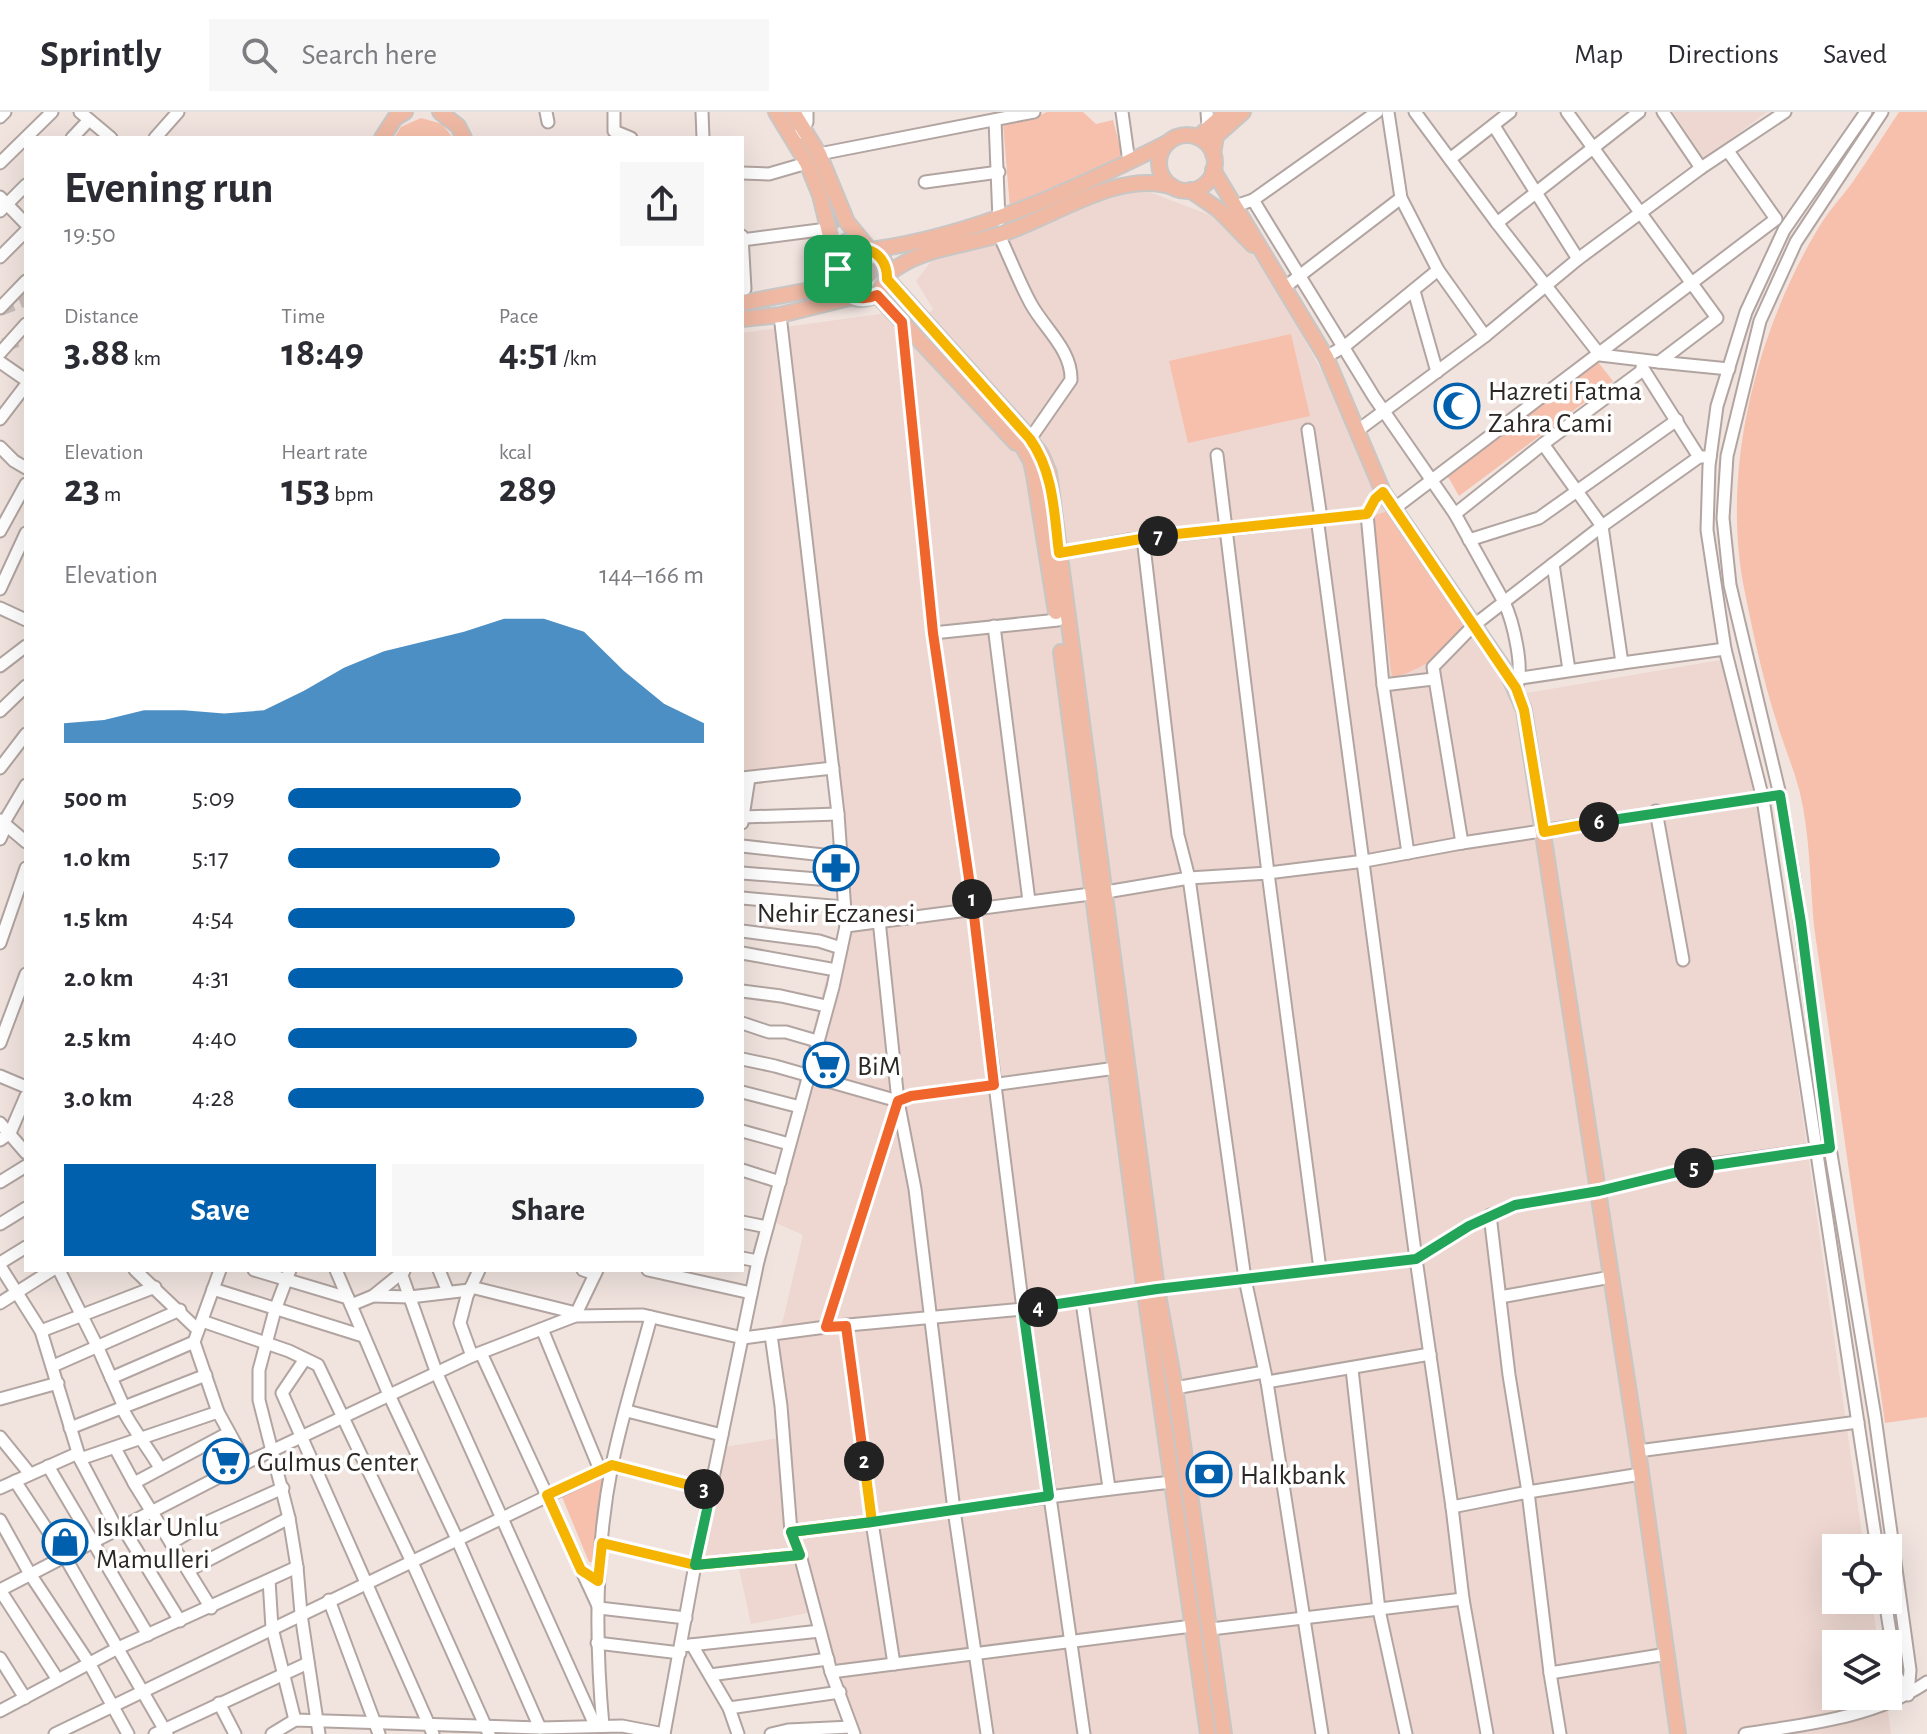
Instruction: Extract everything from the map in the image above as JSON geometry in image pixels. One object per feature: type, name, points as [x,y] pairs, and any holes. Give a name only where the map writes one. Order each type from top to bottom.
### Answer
[{"type":"main road","points":[[776,112],[807,163],[820,195],[841,286],[853,297]]},
{"type":"main road","points":[[793,112],[819,154],[847,222],[870,249],[880,255],[886,264],[888,276],[1030,439],[1049,473],[1173,1482],[1208,1734]]},
{"type":"main road","points":[[744,296],[821,288],[838,273],[845,255],[852,250],[903,245],[999,220],[1129,162],[1176,137],[1187,135],[1227,112]]},
{"type":"main road","points":[[1190,190],[1205,184],[1213,170],[1216,136],[1243,112]]},
{"type":"main road","points":[[446,113],[463,136]]},
{"type":"main road","points":[[446,113],[464,123],[471,136]]},
{"type":"main road","points":[[383,136],[399,114]]},
{"type":"main road","points":[[1204,125],[1213,154]]},
{"type":"main road","points":[[1167,143],[1162,150],[1159,166],[1162,175],[1173,187]]},
{"type":"main road","points":[[1213,170],[1326,357],[1383,492],[1473,626],[1518,683],[1599,1191],[1678,1734]]},
{"type":"main road","points":[[744,319],[780,315],[853,297],[861,299],[877,295],[888,276],[904,260],[999,235],[1104,192],[1157,182],[1190,190],[1219,210],[1274,270]]},
{"type":"main road","points":[[877,295],[1001,426],[1023,453],[1034,475]]},
{"type":"main road","points":[[898,300],[1041,454]]},
{"type":"main road","points":[[1008,421],[1031,461],[1058,620],[1099,893],[1116,1068],[1151,1290],[1175,1388],[1224,1734]]},
{"type":"street","points":[[0,117],[5,112]]},
{"type":"street","points":[[28,136],[52,112]]},
{"type":"street","points":[[157,136],[178,112]]},
{"type":"street","points":[[614,112],[614,131],[626,136]]},
{"type":"street","points":[[702,112],[703,136]]},
{"type":"street","points":[[793,140],[804,130],[807,112]]},
{"type":"street","points":[[819,154],[979,118],[995,120],[1034,112]]},
{"type":"street","points":[[1122,112],[1129,162]]},
{"type":"street","points":[[1235,206],[1253,200],[1377,112]]},
{"type":"street","points":[[1388,112],[1401,198],[1438,270],[1485,336]]},
{"type":"street","points":[[1415,112],[1600,355],[1640,365],[1659,362],[1729,369]]},
{"type":"street","points":[[1450,159],[1510,112]]},
{"type":"street","points":[[1567,112],[1717,318],[1659,362]]},
{"type":"street","points":[[1497,223],[1639,112]]},
{"type":"street","points":[[1663,112],[1701,168]]},
{"type":"street","points":[[1357,431],[1485,336],[1545,283],[1701,168],[1785,112]]},
{"type":"street","points":[[1866,112],[1784,230],[1746,312],[1705,457],[1707,530],[1725,649],[1763,799],[1782,911],[1815,1150],[1875,1534]]},
{"type":"street","points":[[1882,112],[1796,242],[1760,321],[1727,456],[1723,518],[1730,585],[1780,795],[1801,923],[1830,1148],[1875,1417],[1910,1670],[1908,1695]]},
{"type":"street","points":[[73,136],[85,116],[109,136]]},
{"type":"street","points":[[995,120],[999,220]]},
{"type":"street","points":[[1494,126],[1578,259]]},
{"type":"street","points":[[0,163],[24,139]]},
{"type":"street","points":[[1395,508],[1776,219],[1728,151]]},
{"type":"street","points":[[744,173],[769,174],[807,163]]},
{"type":"street","points":[[925,182],[999,172]]},
{"type":"street","points":[[24,187],[2,204],[24,222]]},
{"type":"street","points":[[1285,287],[1401,198]]},
{"type":"street","points":[[1253,200],[1374,397],[1455,514],[1504,602],[1510,614],[1518,683],[1569,670],[1725,649]]},
{"type":"street","points":[[744,238],[827,229]]},
{"type":"street","points":[[0,257],[24,233]]},
{"type":"street","points":[[999,235],[1031,305],[1072,369],[1071,380],[1030,439]]},
{"type":"street","points":[[1326,357],[1345,346],[1438,270]]},
{"type":"street","points":[[0,308],[24,283]]},
{"type":"street","points":[[1414,291],[1437,372]]},
{"type":"street","points":[[272,1734],[295,1720],[373,1721],[430,1730],[599,1726],[648,1729],[664,1734],[684,1648],[695,1565],[758,1261],[846,926],[838,814],[780,315]]},
{"type":"street","points":[[902,322],[933,633],[973,909],[1023,1309],[1084,1734]]},
{"type":"street","points":[[0,353],[24,326]]},
{"type":"street","points":[[0,362],[24,381]]},
{"type":"street","points":[[1640,365],[1705,457]]},
{"type":"street","points":[[1455,514],[1640,365]]},
{"type":"street","points":[[0,419],[24,386]]},
{"type":"street","points":[[1469,540],[1530,523],[1677,420]]},
{"type":"street","points":[[1308,430],[1416,1259],[1463,1599],[1487,1734]]},
{"type":"street","points":[[1543,444],[1602,526],[1622,663]]},
{"type":"street","points":[[0,447],[24,467]]},
{"type":"street","points":[[1217,455],[1320,1269]]},
{"type":"street","points":[[1462,843],[1433,667],[1473,626],[1602,526],[1705,457]]},
{"type":"street","points":[[0,531],[24,488]]},
{"type":"street","points":[[1383,492],[1367,514],[1383,685],[1408,853]]},
{"type":"street","points":[[1059,553],[1143,538],[1367,514]]},
{"type":"street","points":[[0,589],[24,537]]},
{"type":"street","points":[[1143,538],[1178,835],[1189,878],[1245,1279],[1266,1377],[1322,1734]]},
{"type":"street","points":[[1553,564],[1569,670]]},
{"type":"street","points":[[0,608],[24,619]]},
{"type":"street","points":[[933,633],[1058,620]]},
{"type":"street","points":[[994,626],[1029,901]]},
{"type":"street","points":[[0,666],[24,648]]},
{"type":"street","points":[[1383,685],[1433,679]]},
{"type":"street","points":[[0,711],[24,688]]},
{"type":"street","points":[[0,768],[24,737]]},
{"type":"street","points":[[745,778],[833,768]]},
{"type":"street","points":[[0,839],[3,823],[24,788]]},
{"type":"street","points":[[846,926],[1189,878],[1268,873],[1365,861],[1656,811],[1780,795]]},
{"type":"street","points":[[1656,811],[1683,960]]},
{"type":"street","points":[[744,817],[838,814]]},
{"type":"street","points":[[3,823],[24,840]]},
{"type":"street","points":[[744,846],[842,857]]},
{"type":"street","points":[[744,873],[843,881]]},
{"type":"street","points":[[0,943],[24,874]]},
{"type":"street","points":[[744,898],[843,907]]},
{"type":"street","points":[[879,920],[898,1101],[915,1189],[954,1510],[987,1734]]},
{"type":"street","points":[[744,931],[809,940],[841,948]]},
{"type":"street","points":[[744,953],[836,970]]},
{"type":"street","points":[[0,1043],[24,979]]},
{"type":"street","points":[[744,991],[826,1006]]},
{"type":"street","points":[[744,1024],[817,1041]]},
{"type":"street","points":[[744,1059],[898,1101],[911,1096],[1116,1068]]},
{"type":"street","points":[[0,1076],[24,1086]]},
{"type":"street","points":[[744,1093],[800,1107]]},
{"type":"street","points":[[5,1136],[24,1100]]},
{"type":"street","points":[[826,1327],[898,1101]]},
{"type":"street","points":[[0,1123],[5,1136],[24,1151]]},
{"type":"street","points":[[744,1132],[789,1144]]},
{"type":"street","points":[[268,1272],[289,1275],[350,1301],[373,1296],[410,1297],[470,1288],[576,1315],[651,1317],[743,1338],[1023,1309],[1151,1290],[1416,1259],[1490,1215],[1515,1205],[1599,1191],[1705,1165],[1830,1148]]},
{"type":"street","points":[[0,1182],[24,1167]]},
{"type":"street","points":[[744,1171],[780,1182]]},
{"type":"street","points":[[0,1224],[24,1209]]},
{"type":"street","points":[[1490,1215],[1560,1734]]},
{"type":"street","points":[[744,1222],[767,1227]]},
{"type":"street","points":[[24,1248],[0,1264],[41,1331],[79,1456],[120,1530],[180,1621]]},
{"type":"street","points":[[744,1258],[758,1261]]},
{"type":"street","points":[[0,1303],[49,1272]]},
{"type":"street","points":[[60,1272],[137,1435],[160,1468]]},
{"type":"street","points":[[137,1272],[180,1310],[198,1331],[266,1344],[318,1365],[411,1560],[487,1730]]},
{"type":"street","points":[[153,1285],[154,1272]]},
{"type":"street","points":[[219,1272],[198,1331],[206,1375],[218,1412],[246,1463]]},
{"type":"street","points":[[337,1272],[540,1728]]},
{"type":"street","points":[[373,1296],[401,1272]]},
{"type":"street","points":[[402,1272],[437,1374],[599,1726]]},
{"type":"street","points":[[440,1272],[448,1292]]},
{"type":"street","points":[[478,1272],[460,1323],[547,1495],[599,1608]]},
{"type":"street","points":[[58,1680],[0,1590],[246,1463],[476,1355],[576,1315],[591,1272]]},
{"type":"street","points":[[657,1272],[751,1293]]},
{"type":"street","points":[[289,1275],[275,1310],[259,1370],[259,1400],[289,1518],[319,1734]]},
{"type":"street","points":[[1500,1297],[1611,1277]]},
{"type":"street","points":[[41,1331],[153,1285]]},
{"type":"street","points":[[213,1289],[363,1336]]},
{"type":"street","points":[[1082,1302],[1109,1488]]},
{"type":"street","points":[[53,1366],[180,1310]]},
{"type":"street","points":[[599,1726],[598,1581],[602,1543],[612,1465],[651,1317]]},
{"type":"street","points":[[846,1326],[894,1664]]},
{"type":"street","points":[[542,1329],[600,1470]]},
{"type":"street","points":[[111,1378],[198,1331]]},
{"type":"street","points":[[771,1335],[781,1406],[791,1532],[829,1666],[853,1730],[788,1730],[771,1734]]},
{"type":"street","points":[[1175,1388],[1352,1369],[1430,1354]]},
{"type":"street","points":[[305,1359],[282,1393],[430,1730]]},
{"type":"street","points":[[1352,1369],[1379,1610],[1406,1734]]},
{"type":"street","points":[[70,1428],[206,1375]]},
{"type":"street","points":[[0,1399],[58,1383]]},
{"type":"street","points":[[627,1411],[722,1435]]},
{"type":"street","points":[[0,1488],[48,1466],[115,1448],[218,1412]]},
{"type":"street","points":[[1638,1451],[1858,1422]]},
{"type":"street","points":[[134,1483],[228,1433]]},
{"type":"street","points":[[0,1437],[30,1474]]},
{"type":"street","points":[[115,1448],[211,1608]]},
{"type":"street","points":[[55,1734],[612,1465],[711,1491]]},
{"type":"street","points":[[48,1466],[148,1635]]},
{"type":"street","points":[[1452,1507],[1641,1474]]},
{"type":"street","points":[[15,1481],[65,1557],[118,1648],[162,1733],[219,1703],[308,1663]]},
{"type":"street","points":[[791,1532],[1173,1482]]},
{"type":"street","points":[[171,1543],[203,1524],[283,1488]]},
{"type":"street","points":[[189,1570],[289,1518]]},
{"type":"street","points":[[0,1520],[30,1574],[89,1663],[128,1734]]},
{"type":"street","points":[[602,1543],[695,1565],[800,1555]]},
{"type":"street","points":[[0,1711],[118,1648],[297,1567]]},
{"type":"street","points":[[581,1570],[598,1581]]},
{"type":"street","points":[[269,1580],[272,1628],[295,1720]]},
{"type":"street","points":[[1211,1629],[1463,1599]]},
{"type":"street","points":[[329,1600],[379,1734]]},
{"type":"street","points":[[599,1608],[686,1618]]},
{"type":"street","points":[[1887,1614],[1897,1676],[1908,1695]]},
{"type":"street","points":[[710,1675],[894,1664],[1192,1626]]},
{"type":"street","points":[[597,1643],[684,1648],[820,1631]]},
{"type":"street","points":[[684,1648],[710,1675],[729,1708],[738,1734]]},
{"type":"street","points":[[1550,1673],[1667,1654]]},
{"type":"street","points":[[0,1658],[25,1698]]},
{"type":"street","points":[[1745,1734],[1863,1712],[1908,1695],[1927,1682]]},
{"type":"street","points":[[729,1708],[840,1692]]},
{"type":"street","points":[[219,1703],[235,1734]]},
{"type":"shaded area","points":[[1047,112],[1083,112],[1096,124],[1113,120],[1123,158],[1010,209],[1003,123],[1034,118]]},
{"type":"shaded area","points":[[1673,112],[1767,112],[1704,159]]},
{"type":"shaded area","points":[[1899,112],[1927,112],[1927,1417],[1885,1423],[1814,926],[1803,809],[1798,784],[1767,690],[1751,622],[1738,543],[1737,497],[1749,404],[1776,314],[1820,225]]},
{"type":"shaded area","points":[[421,118],[442,124],[451,136],[395,136],[401,127]]},
{"type":"shaded area","points":[[1131,185],[1228,222],[1274,283],[1391,499],[1515,695],[1720,660],[1755,782],[1862,1534],[1822,1534],[1822,1614],[1874,1614],[1876,1630],[1822,1630],[1822,1710],[1888,1710],[1891,1734],[858,1734],[813,1612],[751,1624],[739,1569],[702,1570],[725,1447],[778,1438],[766,1329],[782,1324],[803,1235],[765,1218],[845,905],[828,762],[744,772],[744,333],[894,312],[911,334],[933,309],[916,281],[933,259]]},
{"type":"shaded area","points":[[1291,334],[1310,416],[1188,443],[1169,361]]},
{"type":"shaded area","points":[[1598,362],[1613,381],[1459,496],[1447,475]]},
{"type":"shaded area","points":[[1389,511],[1465,626],[1433,659],[1415,670],[1392,678],[1374,538],[1375,515]]},
{"type":"shaded area","points":[[600,1473],[607,1481],[596,1556],[589,1562],[560,1492]]},
{"type":"tunnel","points":[[786,112],[823,178]]},
{"type":"tunnel","points":[[836,213],[861,259],[889,291]]},
{"type":"tunnel","points":[[0,309],[24,300]]},
{"type":"tunnel","points":[[4,345],[24,338]]},
{"type":"place","name":"Hazreti Fatma Zahra Cami","points":[[1457,406]]},
{"type":"place","name":"Nehir Eczanesi","points":[[836,868]]},
{"type":"place","name":"BiM","points":[[826,1065]]},
{"type":"place","name":"Gulmus Center","points":[[226,1461]]},
{"type":"place","name":"Halkbank","points":[[1209,1474]]},
{"type":"place","name":"Isıklar Unlu Mamulleri","points":[[65,1542]]},
{"type":"route","points":[[838,269],[838,278],[846,292],[861,299],[877,295],[902,322],[933,633],[973,909],[994,1085],[911,1096],[898,1101],[826,1327],[846,1326],[872,1522],[791,1532],[800,1555],[695,1565],[602,1543],[598,1581],[581,1570],[547,1495],[612,1465],[711,1491],[695,1565],[800,1555],[791,1532],[872,1522],[1049,1496],[1023,1309],[1157,1289],[1416,1259],[1469,1226],[1515,1205],[1599,1191],[1705,1165],[1830,1148],[1801,923],[1780,795],[1656,811],[1544,832],[1524,710],[1516,688],[1383,492],[1367,514],[1128,540],[1059,553],[1049,473],[1030,439],[887,279],[886,264],[880,255],[869,249],[852,250],[845,255],[838,269]]}]
